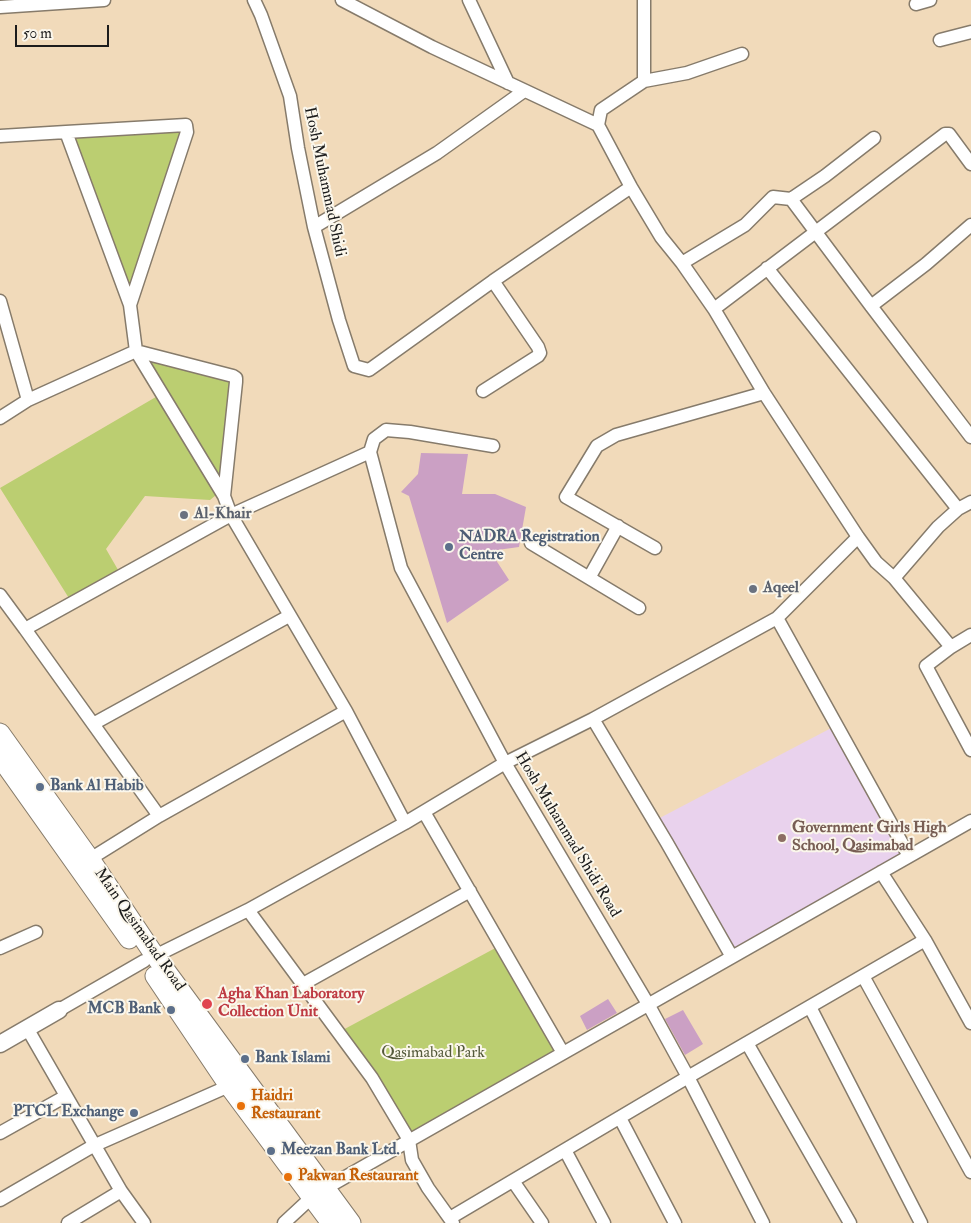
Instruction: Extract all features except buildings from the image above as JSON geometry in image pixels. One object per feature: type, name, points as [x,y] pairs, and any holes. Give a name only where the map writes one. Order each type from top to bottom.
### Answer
[{"type":"main road","name":"Main Qasimabad Road","points":[[0,733],[90,860],[229,1086],[319,1193],[351,1223]]},
{"type":"main road","name":"Main Qasimabad Road","points":[[0,757],[45,823],[150,958],[319,1193],[331,1223]]},
{"type":"street","points":[[0,7],[104,0]]},
{"type":"street","name":"Hosh Muhammad Shidi","points":[[254,0],[290,96],[314,228],[339,320],[354,366],[369,370],[493,281]]},
{"type":"street","points":[[342,0],[432,47],[598,125],[631,187],[661,237],[714,309],[764,393],[858,537],[876,562],[894,578],[951,647]]},
{"type":"street","points":[[644,0],[644,81]]},
{"type":"street","points":[[916,4],[930,0]]},
{"type":"street","points":[[474,2],[508,83]]},
{"type":"street","points":[[940,40],[971,32]]},
{"type":"street","points":[[598,125],[601,110],[644,81],[687,74],[742,54]]},
{"type":"street","points":[[314,228],[437,153],[524,91]]},
{"type":"street","points":[[0,136],[186,125],[187,132],[130,306]]},
{"type":"street","points":[[66,132],[130,306],[136,351],[224,496],[231,515],[346,711],[405,823]]},
{"type":"street","points":[[714,309],[945,134],[949,134],[967,149],[971,164]]},
{"type":"street","points":[[682,263],[745,225],[773,197],[791,199],[825,176],[874,138]]},
{"type":"street","points":[[483,391],[540,353],[538,347],[493,281],[631,187]]},
{"type":"street","points":[[791,199],[870,306],[971,437]]},
{"type":"street","points":[[870,306],[926,264],[971,226]]},
{"type":"street","points":[[767,268],[958,509]]},
{"type":"street","points":[[0,301],[28,400]]},
{"type":"street","points":[[0,418],[28,400],[136,351],[233,376],[236,378],[224,496]]},
{"type":"street","points":[[655,548],[566,497],[597,446],[616,435],[764,393]]},
{"type":"street","points":[[25,629],[231,515],[370,452],[374,438],[386,430],[410,432],[493,446]]},
{"type":"street","name":"Hosh Muhammad Shidi Road","points":[[370,452],[401,568],[505,763],[648,1004],[763,1223]]},
{"type":"street","points":[[894,578],[938,527],[958,509],[971,502]]},
{"type":"street","points":[[590,578],[618,526]]},
{"type":"street","points":[[0,1044],[150,958],[248,910],[405,823],[505,763],[593,719],[777,618],[858,537]]},
{"type":"street","points":[[531,544],[640,608]]},
{"type":"street","points":[[0,595],[159,816]]},
{"type":"street","points":[[93,724],[289,616]]},
{"type":"street","points":[[777,618],[910,856]]},
{"type":"street","points":[[971,635],[926,666],[971,750]]},
{"type":"street","points":[[90,860],[159,816],[346,711]]},
{"type":"street","points":[[593,719],[667,842],[732,957]]},
{"type":"street","points":[[424,812],[563,1053]]},
{"type":"street","points":[[284,1223],[319,1193],[409,1140],[971,821]]},
{"type":"street","points":[[881,872],[925,940],[971,1024]]},
{"type":"street","points":[[303,984],[470,891]]},
{"type":"street","points":[[248,910],[372,1078],[409,1140],[412,1160],[428,1188],[452,1221],[565,1150],[925,940]]},
{"type":"street","points":[[0,948],[36,932]]},
{"type":"street","points":[[863,976],[971,1172]]},
{"type":"street","points":[[810,1007],[921,1223]]},
{"type":"street","points":[[27,1028],[121,1192],[144,1223]]},
{"type":"street","points":[[747,1043],[850,1223]]},
{"type":"street","points":[[0,1200],[94,1146],[229,1086]]},
{"type":"street","points":[[0,1133],[66,1096]]},
{"type":"street","points":[[620,1118],[675,1223]]},
{"type":"street","points":[[565,1150],[604,1223]]},
{"type":"street","points":[[513,1181],[542,1223]]},
{"type":"street","points":[[68,1223],[121,1192]]},
{"type":"shaded area","name":"Government Girls High School, Qasimabad","points":[[837,725],[909,856],[732,957],[654,821]]},
{"type":"green space","points":[[186,125],[130,305],[66,132]]},
{"type":"green space","points":[[136,351],[233,376],[221,491],[210,500],[145,496],[106,549],[121,575],[72,603],[0,488],[161,394]]},
{"type":"green space","name":"Qasimabad Park","points":[[501,945],[563,1053],[409,1140],[339,1032]]},
{"type":"place","name":"Al-Khair","points":[[184,515]]},
{"type":"place","name":"NADRA Registration Centre","points":[[449,547]]},
{"type":"place","name":"Aqeel","points":[[753,589]]},
{"type":"place","name":"Bank Al Habib","points":[[40,787]]},
{"type":"place","name":"Government Girls High School, Qasimabad","points":[[782,838]]},
{"type":"place","name":"Agha Khan Laboratory Collection Unit","points":[[207,1004]]},
{"type":"place","name":"MCB Bank","points":[[171,1010]]},
{"type":"place","name":"Bank Islami","points":[[245,1059]]},
{"type":"place","name":"Haidri Restaurant","points":[[241,1106]]},
{"type":"place","name":"PTCL Exchange","points":[[134,1113]]},
{"type":"place","name":"Meezan Bank Ltd.","points":[[271,1151]]},
{"type":"place","name":"Pakwan Restaurant","points":[[288,1177]]}]
